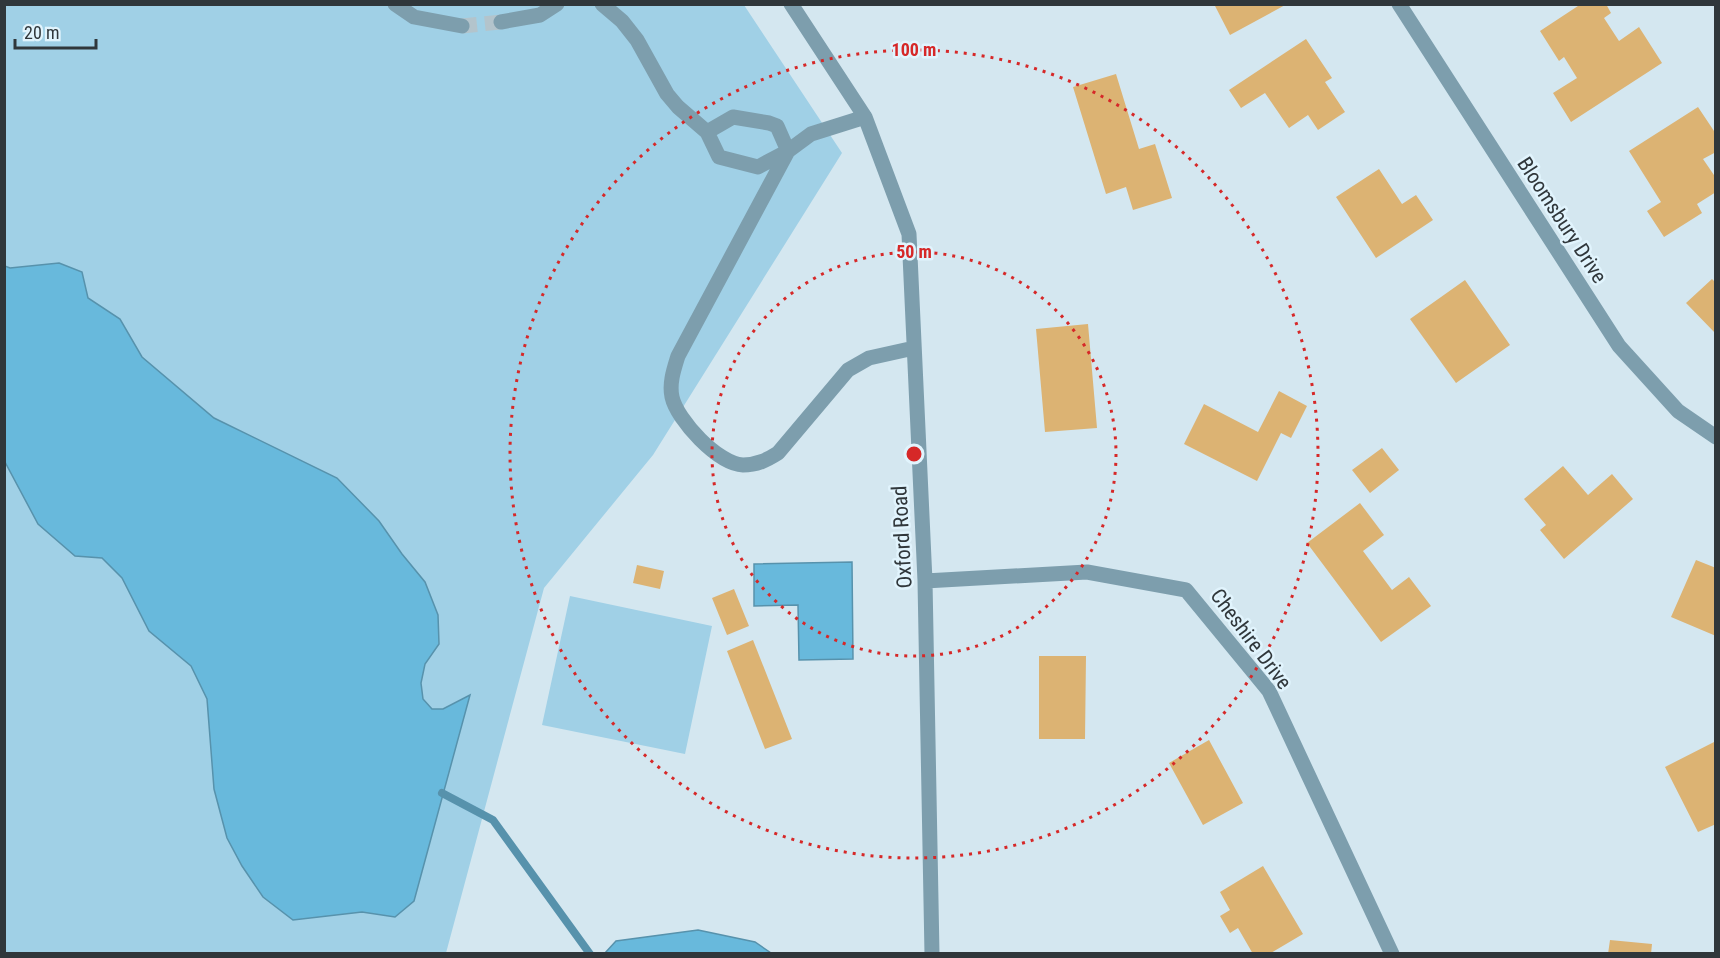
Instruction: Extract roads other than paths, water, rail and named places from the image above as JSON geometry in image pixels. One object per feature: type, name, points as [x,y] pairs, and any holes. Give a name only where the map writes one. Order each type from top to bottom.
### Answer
[{"type":"street","points":[[395,4],[414,17],[462,26]]},
{"type":"street","points":[[501,22],[540,15],[557,4]]},
{"type":"street","points":[[602,4],[622,21],[637,40],[667,94],[678,107],[707,132],[719,157],[758,167],[788,151],[812,134],[865,117]]},
{"type":"street","name":"Oxford Road","points":[[791,4],[865,117],[909,234],[925,581],[932,954]]},
{"type":"street","name":"Bloomsbury Drive","points":[[1399,4],[1619,346],[1678,411],[1716,436]]},
{"type":"street","points":[[707,132],[733,117],[769,123],[777,126],[788,151]]},
{"type":"street","points":[[788,151],[678,356],[672,377],[672,397],[686,423],[699,438],[726,458],[741,465],[763,462],[778,453],[848,369],[869,358],[914,348]]},
{"type":"street","name":"Cheshire Drive","points":[[925,581],[1087,572],[1186,590],[1269,691],[1392,954]]},
{"type":"waterway","points":[[442,793],[493,820],[590,954]]},
{"type":"tunnel","points":[[462,26],[501,22]]}]
